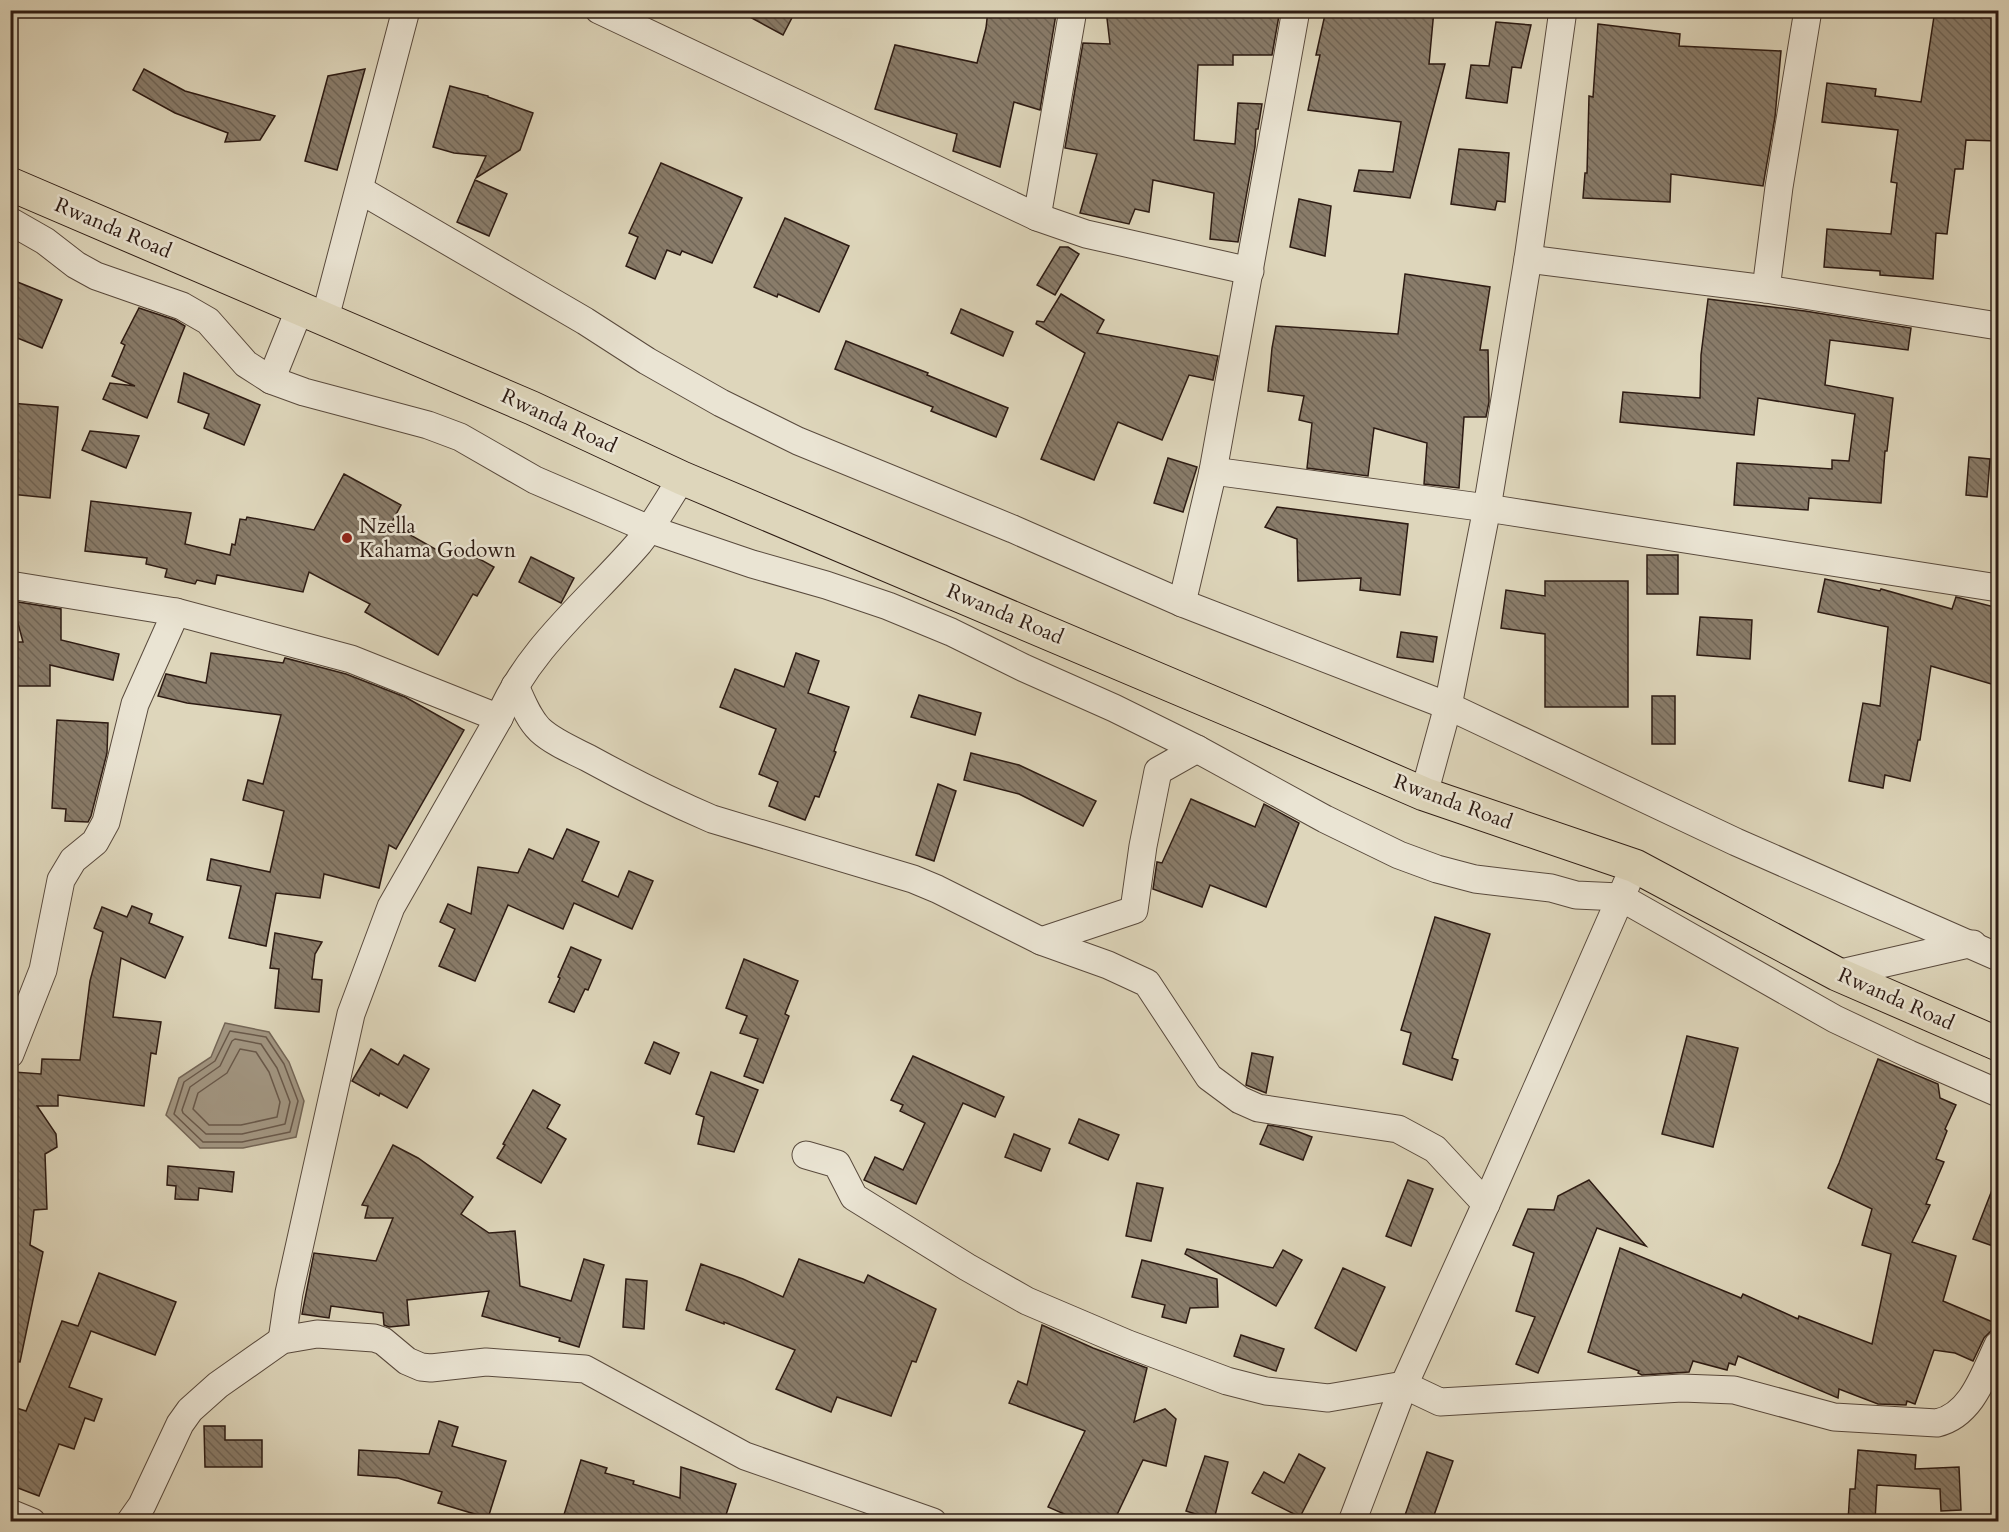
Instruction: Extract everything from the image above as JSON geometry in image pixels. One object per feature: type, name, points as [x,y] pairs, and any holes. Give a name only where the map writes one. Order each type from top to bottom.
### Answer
[{"type":"highway","name":"Rwanda Road","points":[[10,184],[532,408],[682,478],[1241,714],[1424,794],[1635,866],[1837,974],[1998,1044]]},
{"type":"street","points":[[272,380],[313,313],[360,190],[406,10]]},
{"type":"street","points":[[599,10],[1037,217],[1086,234],[1250,271]]},
{"type":"street","points":[[1037,217],[1073,10]]},
{"type":"street","points":[[1182,603],[1213,471],[1296,10]]},
{"type":"street","points":[[1424,794],[1449,706],[1486,508],[1528,259],[1563,10]]},
{"type":"street","points":[[1766,289],[1779,187],[1808,10]]},
{"type":"street","points":[[360,190],[565,309],[646,361],[721,403],[798,441],[970,511],[1182,603],[1449,706],[1736,842],[1998,957]]},
{"type":"street","points":[[10,221],[45,241],[76,265],[96,276],[182,306],[208,321],[246,364],[272,380],[304,392],[428,424],[460,437],[535,480],[649,529],[730,557],[867,599],[951,632],[1197,749],[1325,819],[1399,855],[1437,870],[1475,879],[1551,888],[1576,895],[1620,897],[1835,1019],[1998,1094]]},
{"type":"street","points":[[1528,259],[1766,289],[1998,326]]},
{"type":"street","points":[[1213,471],[1486,508],[1998,588]]},
{"type":"street","points":[[282,1340],[288,1293],[351,1014],[391,906],[515,686],[554,632],[625,558],[649,529],[682,478]]},
{"type":"street","points":[[10,585],[176,612],[351,659],[499,718]]},
{"type":"street","points":[[10,1054],[43,970],[61,880],[73,860],[95,842],[104,828],[135,704],[176,612]]},
{"type":"street","points":[[515,686],[529,715],[542,731],[561,744],[637,784],[712,819],[913,879],[1041,941],[1108,965],[1147,983],[1209,1077],[1240,1100],[1258,1108],[1406,1132],[1435,1149],[1486,1204]]},
{"type":"street","points":[[1041,941],[1134,910],[1143,846],[1158,771],[1197,749]]},
{"type":"street","points":[[1352,1521],[1404,1385],[1635,866]]},
{"type":"street","points":[[1837,974],[1968,944],[1998,948]]},
{"type":"street","points":[[806,1155],[837,1164],[854,1197],[1027,1301],[1128,1344],[1227,1381],[1266,1391],[1328,1398],[1404,1385],[1440,1402],[1682,1388],[1719,1388],[1834,1417],[1937,1423],[1949,1420],[1968,1404],[1998,1345]]},
{"type":"street","points":[[130,1521],[142,1505],[180,1424],[190,1410],[218,1384],[282,1340],[317,1334],[374,1338],[383,1341],[407,1362],[421,1367],[486,1362],[585,1369],[746,1456],[933,1521]]},
{"type":"street","points":[[10,1513],[32,1521]]},
{"type":"water","points":[[225,1023],[269,1032],[289,1062],[304,1101],[296,1137],[243,1148],[200,1148],[166,1115],[179,1078],[211,1057]]},
{"type":"building","points":[[737,10],[796,10],[783,35]]},
{"type":"building","points":[[988,10],[1034,10],[1056,14],[1040,110],[1014,102],[1000,167],[953,151],[957,134],[875,109],[895,45],[977,63]]},
{"type":"building","points":[[1106,10],[1280,10],[1272,55],[1233,55],[1233,65],[1198,65],[1194,140],[1235,144],[1238,103],[1262,104],[1238,242],[1210,239],[1214,193],[1153,180],[1149,212],[1135,209],[1129,224],[1080,213],[1097,154],[1065,148],[1083,43],[1110,44]]},
{"type":"building","points":[[1326,10],[1434,10],[1429,64],[1445,64],[1410,198],[1354,191],[1359,170],[1393,172],[1401,122],[1308,110],[1320,55],[1316,55]]},
{"type":"building","points":[[1935,10],[1998,10],[1998,141],[1966,140],[1963,169],[1955,169],[1947,234],[1936,233],[1933,279],[1880,275],[1880,271],[1824,267],[1827,229],[1891,234],[1897,183],[1891,182],[1898,130],[1822,122],[1827,83],[1876,89],[1875,96],[1921,102]]},
{"type":"building","points":[[1496,22],[1531,25],[1521,68],[1512,67],[1507,103],[1466,98],[1471,65],[1489,66]]},
{"type":"building","points":[[1598,24],[1680,34],[1679,46],[1781,51],[1775,117],[1763,186],[1671,174],[1670,202],[1583,198],[1585,173],[1587,173],[1589,96],[1593,97]]},
{"type":"building","points":[[144,69],[185,91],[275,116],[260,140],[225,142],[228,133],[175,113],[133,90]]},
{"type":"building","points":[[365,69],[337,170],[305,161],[328,76]]},
{"type":"building","points":[[450,86],[488,96],[533,113],[520,150],[476,178],[486,156],[454,153],[433,147]]},
{"type":"building","points":[[1459,149],[1509,153],[1505,202],[1497,201],[1495,210],[1451,204]]},
{"type":"building","points":[[661,163],[742,198],[712,263],[682,251],[680,255],[667,250],[655,279],[626,266],[638,237],[629,233]]},
{"type":"building","points":[[475,180],[507,194],[489,236],[457,222]]},
{"type":"building","points":[[1299,199],[1331,206],[1325,256],[1290,247]]},
{"type":"building","points":[[785,218],[849,246],[819,312],[778,294],[777,297],[754,287]]},
{"type":"building","points":[[1060,247],[1068,247],[1079,254],[1055,295],[1037,285]]},
{"type":"building","points":[[1405,274],[1490,287],[1480,350],[1488,350],[1489,402],[1486,417],[1464,417],[1459,488],[1424,484],[1427,443],[1374,428],[1368,476],[1307,468],[1312,423],[1299,420],[1304,396],[1268,391],[1276,326],[1398,334]]},
{"type":"building","points":[[10,279],[62,300],[42,348],[10,335]]},
{"type":"building","points":[[1061,294],[1104,320],[1097,333],[1218,356],[1213,380],[1189,375],[1162,440],[1118,422],[1094,480],[1041,459],[1085,353],[1036,324],[1037,321],[1044,322]]},
{"type":"building","points":[[1708,299],[1805,311],[1911,328],[1908,350],[1830,340],[1825,385],[1893,398],[1887,451],[1885,451],[1881,503],[1809,498],[1808,510],[1734,505],[1737,463],[1832,469],[1832,460],[1849,461],[1855,414],[1758,398],[1754,435],[1620,422],[1623,392],[1700,398],[1701,355]]},
{"type":"building","points":[[139,308],[175,320],[185,326],[147,418],[103,399],[110,383],[135,386],[112,376],[125,345],[121,343]]},
{"type":"building","points":[[961,309],[1013,332],[1003,356],[951,333]]},
{"type":"building","points":[[846,341],[1008,408],[996,437],[931,411],[933,407],[835,369]]},
{"type":"building","points":[[184,373],[260,405],[244,445],[204,428],[209,414],[178,402]]},
{"type":"building","points":[[10,403],[58,407],[50,498],[10,494]]},
{"type":"building","points":[[90,431],[139,436],[126,468],[82,450]]},
{"type":"building","points":[[1969,457],[1990,459],[1987,497],[1966,495]]},
{"type":"building","points":[[1168,458],[1197,467],[1183,512],[1154,503]]},
{"type":"building","points":[[344,474],[401,505],[391,524],[449,557],[456,546],[494,567],[477,596],[473,594],[438,655],[365,612],[370,604],[309,572],[303,592],[217,575],[215,584],[197,580],[195,584],[165,577],[167,569],[146,564],[147,558],[85,551],[91,501],[191,513],[185,544],[230,555],[232,544],[235,545],[240,519],[246,520],[247,517],[314,530]]},
{"type":"building","points":[[1277,507],[1408,524],[1400,595],[1360,590],[1361,578],[1298,581],[1297,539],[1265,527]]},
{"type":"building","points":[[1647,555],[1678,555],[1678,594],[1647,594]]},
{"type":"building","points":[[531,557],[574,578],[561,603],[519,582]]},
{"type":"building","points":[[1825,579],[1880,591],[1881,589],[1952,609],[1956,597],[1998,608],[1998,686],[1931,666],[1920,740],[1918,740],[1910,781],[1885,775],[1883,788],[1849,781],[1863,703],[1880,706],[1888,627],[1818,612]]},
{"type":"building","points":[[1545,581],[1628,581],[1628,707],[1545,707],[1545,634],[1501,628],[1506,590],[1545,596]]},
{"type":"building","points":[[12,601],[61,609],[61,640],[119,654],[113,680],[50,665],[50,686],[10,686],[10,642],[23,642]]},
{"type":"building","points":[[1700,617],[1752,620],[1750,659],[1697,655]]},
{"type":"building","points":[[1401,632],[1437,637],[1433,662],[1397,657]]},
{"type":"building","points":[[211,653],[283,663],[285,658],[346,674],[405,697],[464,730],[396,849],[389,845],[379,888],[324,874],[320,898],[276,893],[266,946],[229,938],[241,886],[207,880],[211,859],[270,872],[284,811],[243,800],[248,780],[263,784],[281,715],[187,703],[158,696],[166,674],[206,683]]},
{"type":"building","points":[[796,653],[819,661],[808,693],[849,707],[834,751],[836,752],[819,797],[815,796],[805,820],[769,806],[778,782],[759,774],[776,729],[720,707],[735,669],[784,687]]},
{"type":"building","points":[[919,695],[981,713],[975,735],[911,717]]},
{"type":"building","points":[[1652,696],[1675,696],[1675,744],[1652,744]]},
{"type":"building","points":[[57,720],[108,723],[107,753],[88,822],[65,821],[66,809],[52,808]]},
{"type":"building","points":[[971,753],[1019,765],[1096,801],[1083,826],[1019,794],[964,780]]},
{"type":"building","points":[[938,784],[956,791],[934,861],[916,855]]},
{"type":"building","points":[[1191,799],[1255,827],[1264,804],[1299,823],[1266,907],[1210,885],[1202,907],[1153,889],[1157,862],[1162,863]]},
{"type":"building","points":[[567,829],[599,842],[582,881],[618,897],[629,871],[653,881],[632,929],[574,903],[563,929],[508,905],[475,981],[439,966],[455,929],[440,922],[448,904],[471,914],[478,867],[518,873],[529,849],[553,859]]},
{"type":"building","points":[[132,906],[152,914],[149,923],[183,937],[165,978],[121,958],[113,1017],[161,1022],[156,1054],[151,1053],[144,1106],[58,1095],[58,1106],[37,1106],[56,1134],[57,1147],[45,1154],[47,1209],[34,1210],[30,1245],[43,1252],[20,1362],[10,1361],[10,1133],[14,1072],[41,1074],[42,1059],[80,1060],[90,981],[103,932],[94,928],[102,907],[127,917]]},
{"type":"building","points":[[1435,917],[1490,934],[1452,1058],[1458,1060],[1452,1080],[1403,1064],[1411,1033],[1401,1030]]},
{"type":"building","points":[[275,933],[322,942],[315,954],[312,979],[322,980],[319,1012],[275,1008],[279,969],[270,968]]},
{"type":"building","points":[[571,947],[601,960],[588,990],[585,989],[574,1012],[549,1002]]},
{"type":"building","points":[[744,959],[798,981],[785,1014],[789,1016],[763,1083],[744,1076],[758,1039],[740,1033],[747,1016],[726,1008]]},
{"type":"building","points":[[1687,1036],[1738,1048],[1713,1147],[1662,1134]]},
{"type":"building","points":[[654,1042],[679,1053],[670,1074],[645,1063]]},
{"type":"building","points":[[371,1049],[398,1065],[404,1055],[429,1069],[407,1108],[352,1081]]},
{"type":"building","points":[[1252,1053],[1273,1057],[1266,1093],[1246,1085]]},
{"type":"building","points":[[913,1056],[1004,1097],[995,1117],[963,1103],[916,1204],[864,1180],[875,1157],[903,1170],[925,1123],[900,1111],[903,1105],[891,1100]]},
{"type":"building","points":[[1878,1059],[1938,1084],[1940,1098],[1956,1105],[1945,1129],[1947,1131],[1936,1159],[1944,1162],[1926,1204],[1930,1205],[1912,1242],[1956,1256],[1943,1301],[1995,1323],[1984,1338],[1973,1361],[1955,1353],[1934,1350],[1915,1404],[1907,1401],[1906,1405],[1878,1404],[1839,1389],[1838,1398],[1738,1356],[1735,1365],[1729,1363],[1727,1370],[1693,1361],[1689,1372],[1642,1375],[1638,1373],[1639,1371],[1588,1352],[1620,1248],[1741,1298],[1743,1294],[1798,1319],[1799,1316],[1872,1344],[1891,1254],[1862,1245],[1872,1209],[1828,1188]]},
{"type":"building","points":[[711,1072],[758,1090],[734,1152],[698,1144],[704,1117],[696,1114]]},
{"type":"building","points":[[533,1090],[560,1105],[547,1128],[566,1139],[541,1183],[497,1158]]},
{"type":"building","points":[[1079,1119],[1119,1135],[1108,1160],[1069,1143]]},
{"type":"building","points":[[1268,1125],[1291,1129],[1312,1137],[1303,1160],[1260,1144]]},
{"type":"building","points":[[1014,1134],[1050,1149],[1041,1171],[1005,1157]]},
{"type":"building","points":[[393,1145],[418,1158],[473,1197],[461,1214],[489,1233],[515,1231],[520,1286],[571,1301],[584,1259],[604,1265],[579,1347],[559,1341],[560,1338],[482,1316],[489,1291],[407,1300],[409,1325],[389,1327],[384,1325],[383,1313],[331,1306],[329,1318],[302,1314],[314,1253],[376,1261],[393,1218],[365,1218],[368,1206],[362,1205]]},
{"type":"building","points":[[168,1166],[234,1172],[232,1192],[199,1188],[198,1200],[175,1199],[176,1186],[167,1185]]},
{"type":"building","points":[[1997,1177],[1998,1233],[1993,1246],[1973,1239]]},
{"type":"building","points":[[1408,1180],[1433,1189],[1411,1246],[1386,1236]]},
{"type":"building","points":[[1589,1180],[1646,1246],[1597,1228],[1538,1373],[1516,1364],[1535,1317],[1516,1311],[1534,1253],[1513,1245],[1528,1209],[1554,1210],[1558,1196]]},
{"type":"building","points":[[1137,1183],[1163,1188],[1151,1241],[1126,1236]]},
{"type":"building","points":[[1187,1249],[1273,1268],[1283,1250],[1302,1260],[1276,1306],[1185,1254]]},
{"type":"building","points":[[799,1259],[864,1283],[868,1275],[936,1309],[916,1362],[912,1361],[891,1416],[837,1397],[831,1412],[776,1389],[795,1350],[724,1322],[724,1324],[686,1310],[701,1264],[783,1297]]},
{"type":"building","points":[[1142,1260],[1217,1279],[1218,1307],[1190,1308],[1186,1323],[1162,1317],[1165,1305],[1132,1297]]},
{"type":"building","points":[[1343,1268],[1385,1287],[1356,1351],[1315,1328]]},
{"type":"building","points":[[99,1273],[176,1302],[155,1355],[91,1331],[69,1387],[102,1399],[94,1421],[85,1418],[74,1449],[59,1444],[39,1496],[10,1485],[10,1406],[26,1411],[62,1321],[78,1326]]},
{"type":"building","points":[[626,1279],[647,1281],[644,1329],[623,1327]]},
{"type":"building","points":[[1042,1325],[1093,1348],[1147,1368],[1134,1422],[1165,1409],[1176,1419],[1166,1466],[1143,1460],[1114,1521],[1080,1521],[1048,1507],[1085,1431],[1009,1403],[1018,1381],[1027,1385]]},
{"type":"building","points":[[1241,1335],[1284,1349],[1276,1371],[1234,1356]]},
{"type":"building","points":[[439,1421],[458,1427],[452,1446],[506,1461],[488,1518],[438,1503],[442,1492],[398,1478],[358,1475],[359,1450],[429,1454]]},
{"type":"building","points":[[204,1426],[225,1426],[225,1440],[262,1440],[262,1467],[205,1467]]},
{"type":"building","points":[[1858,1450],[1916,1455],[1915,1469],[1959,1467],[1961,1510],[1941,1511],[1940,1489],[1877,1485],[1875,1521],[1848,1521],[1850,1489],[1855,1489]]},
{"type":"building","points":[[1427,1452],[1453,1461],[1432,1521],[1403,1521]]},
{"type":"building","points":[[1299,1454],[1325,1468],[1300,1517],[1252,1493],[1264,1472],[1284,1483]]},
{"type":"building","points":[[1205,1456],[1228,1462],[1214,1520],[1186,1511]]},
{"type":"building","points":[[581,1460],[607,1468],[605,1473],[634,1481],[633,1484],[680,1498],[681,1467],[736,1484],[724,1521],[562,1521]]},
{"type":"place","name":"Nzella Kahama Godown","points":[[347,538]]}]
